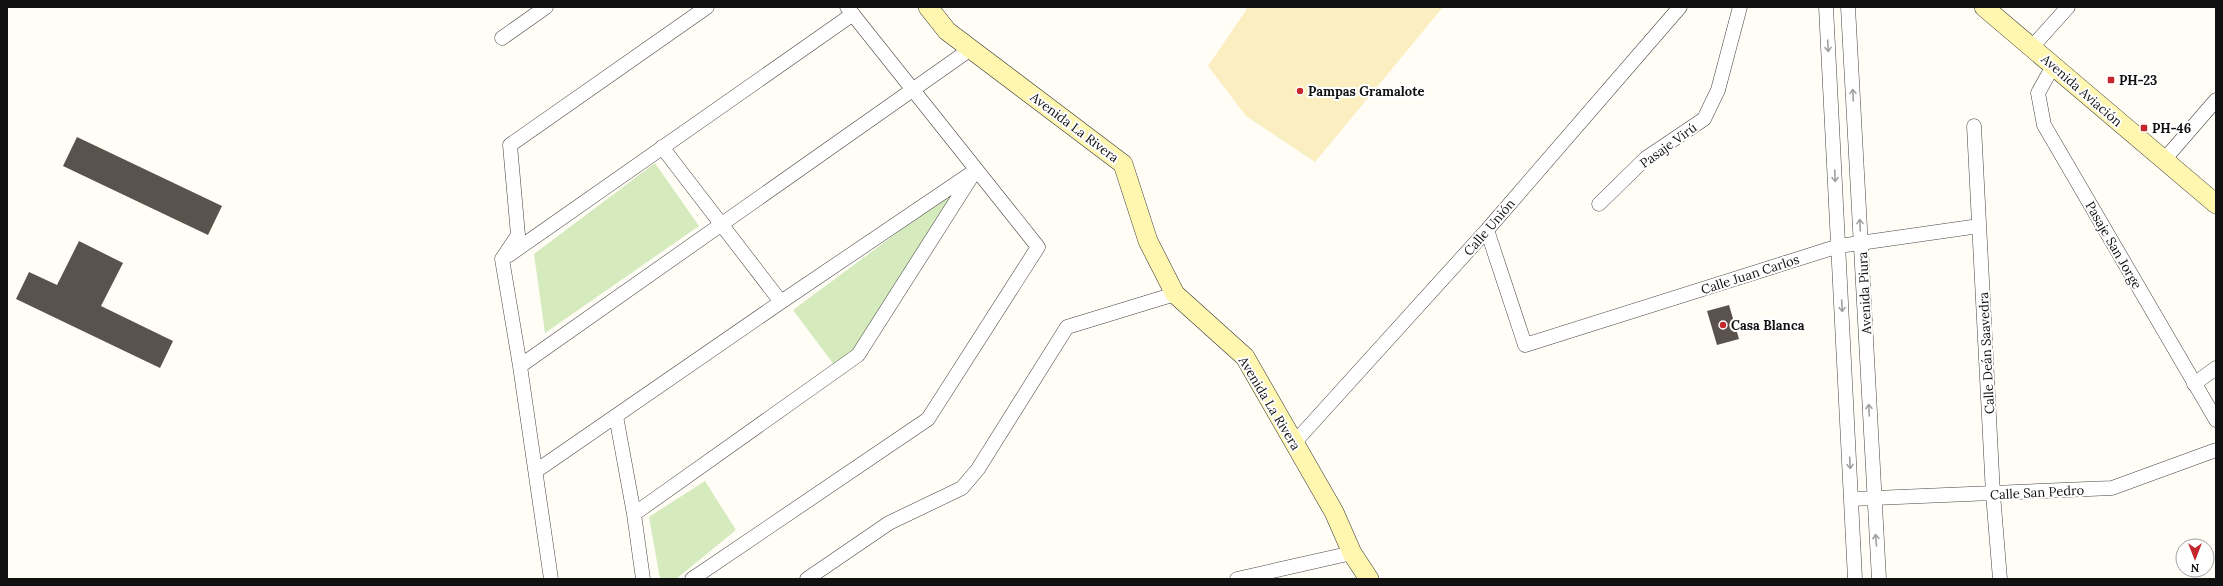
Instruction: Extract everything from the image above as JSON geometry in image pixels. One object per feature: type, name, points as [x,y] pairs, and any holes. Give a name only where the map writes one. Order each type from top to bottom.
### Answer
[{"type":"street","points":[[502,38],[546,7]]},
{"type":"street","points":[[551,579],[520,366],[502,259],[518,236],[510,145],[707,7]]},
{"type":"street","name":"Avenida La Rivera","points":[[928,7],[947,31],[972,48],[1123,164],[1148,241],[1175,294],[1245,357],[1334,512],[1352,552],[1369,579]]},
{"type":"street","name":"Calle Unión","points":[[1294,443],[1487,230],[1680,7]]},
{"type":"street","name":"Pasaje Virú","points":[[1599,204],[1646,158],[1704,120],[1718,90],[1740,7]]},
{"type":"street","name":"Avenida Piura","points":[[1826,7],[1855,579]]},
{"type":"street","name":"Avenida Piura","points":[[1848,7],[1879,579]]},
{"type":"street","name":"Avenida Aviación","points":[[1984,7],[2216,204]]},
{"type":"street","points":[[2032,47],[2068,7]]},
{"type":"street","points":[[502,259],[662,147],[850,11],[1038,247],[928,419],[692,579]]},
{"type":"street","points":[[520,366],[720,223],[913,91],[972,48]]},
{"type":"street","name":"Pasaje San Jorge","points":[[2053,66],[2038,93],[2044,125],[2216,420]]},
{"type":"street","points":[[2164,160],[2216,100]]},
{"type":"street","name":"Calle Deán Saavedra","points":[[1974,126],[1993,494],[2000,579]]},
{"type":"street","points":[[662,147],[781,302]]},
{"type":"street","points":[[536,471],[976,170]]},
{"type":"street","points":[[634,514],[858,355],[976,170]]},
{"type":"street","name":"Calle Juan Carlos","points":[[1487,230],[1525,345],[1839,246],[1979,226]]},
{"type":"street","points":[[807,579],[889,523],[962,488],[978,470],[1067,327],[1175,294]]},
{"type":"street","points":[[2194,384],[2216,368]]},
{"type":"street","points":[[616,416],[634,514],[643,579]]},
{"type":"street","name":"Calle San Pedro","points":[[1851,499],[2112,488],[2216,450]]},
{"type":"street","points":[[1237,579],[1352,552]]},
{"type":"green space","points":[[655,163],[699,226],[545,333],[534,254]]},
{"type":"green space","points":[[959,187],[853,355],[835,366],[793,310]]},
{"type":"green space","points":[[705,481],[736,530],[676,579],[660,579],[649,517]]},
{"type":"sand","name":"Pampas Gramalote","points":[[1244,7],[1443,7],[1315,162],[1246,116],[1208,66],[1247,9]]},
{"type":"building","points":[[77,137],[222,206],[208,235],[63,166]]},
{"type":"building","points":[[79,241],[123,263],[101,306],[173,341],[160,368],[16,299],[29,272],[57,285]]},
{"type":"building","name":"Casa Blanca","points":[[1729,305],[1739,339],[1717,345],[1707,311]]},
{"type":"place","name":"PH-23","points":[[2111,80]]},
{"type":"place","name":"Pampas Gramalote","points":[[1300,91]]},
{"type":"place","name":"PH-46","points":[[2144,128]]},
{"type":"place","name":"Casa Blanca","points":[[1723,325]]}]
